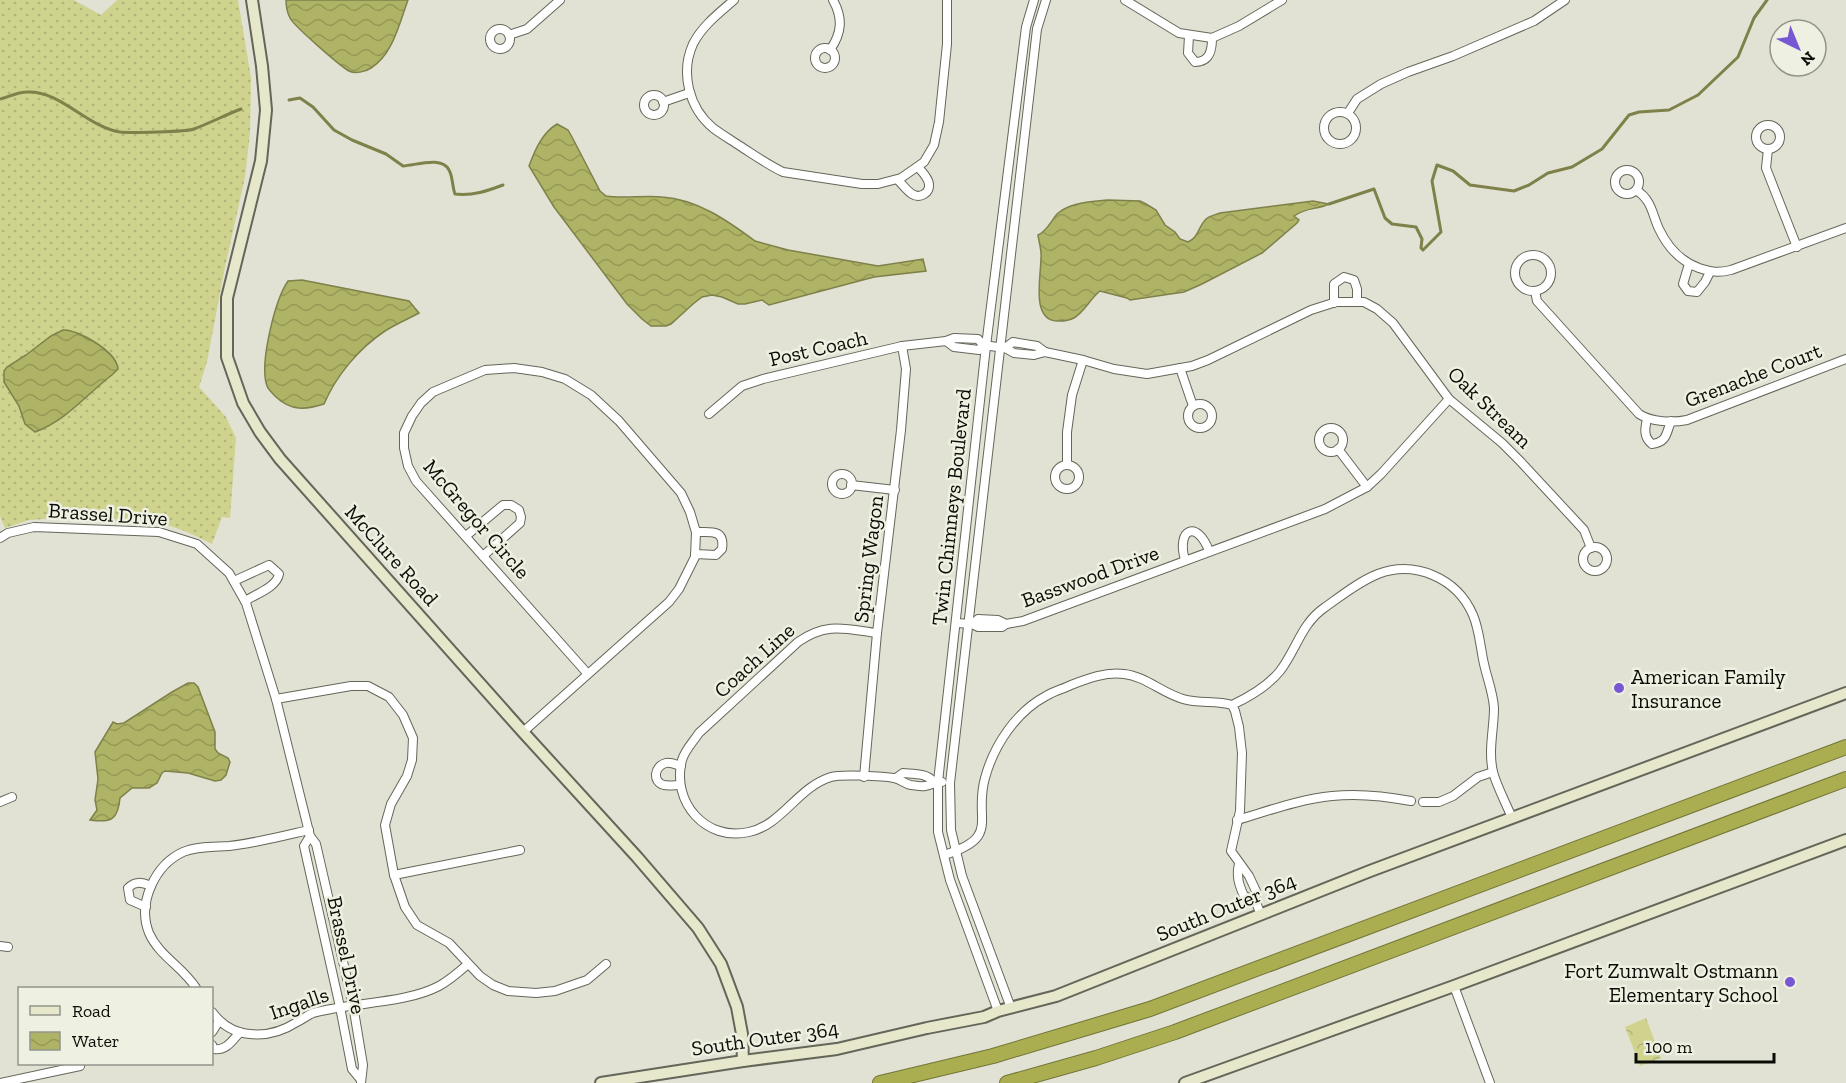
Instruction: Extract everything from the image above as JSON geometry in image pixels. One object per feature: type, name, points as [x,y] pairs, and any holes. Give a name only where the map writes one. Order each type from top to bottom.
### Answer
[{"type":"highway","points":[[880,1083],[1004,1053],[1150,1009],[1846,747]]},
{"type":"highway","points":[[1007,1083],[1096,1058],[1194,1025],[1846,779]]},
{"type":"street","name":"McClure Road","points":[[252,0],[266,110],[261,161],[229,291],[227,311],[227,357],[243,403],[260,432],[280,459],[698,928],[721,964],[737,1007],[742,1035],[743,1061]]},
{"type":"street","points":[[509,35],[527,29],[560,0]]},
{"type":"street","points":[[734,0],[703,29],[687,61],[689,93],[702,116],[713,127],[783,172],[878,184],[898,180],[918,167],[924,162],[934,145],[939,122],[947,44],[947,0]]},
{"type":"street","points":[[830,50],[841,27],[840,17],[833,0]]},
{"type":"street","name":"Twin Chimneys Boulevard","points":[[998,1011],[950,880],[938,832],[936,782],[956,623],[985,345],[1026,27],[1034,0]]},
{"type":"street","name":"Twin Chimneys Boulevard","points":[[1011,1008],[962,876],[951,830],[950,783],[971,624],[1037,29],[1046,0]]},
{"type":"street","points":[[1125,0],[1179,33],[1212,38],[1239,26],[1278,1]]},
{"type":"street","points":[[1348,113],[1357,99],[1381,84],[1534,21],[1565,0]]},
{"type":"street","points":[[1190,36],[1188,53],[1195,62],[1202,62],[1208,57],[1212,51],[1212,38]]},
{"type":"street","points":[[663,102],[689,93]]},
{"type":"street","points":[[1338,111],[1348,113],[1357,126],[1354,137],[1345,144],[1334,143],[1326,136],[1325,121],[1328,116],[1338,111]]},
{"type":"street","points":[[1768,149],[1766,168],[1797,247]]},
{"type":"street","points":[[898,180],[910,193],[921,196],[929,188],[928,181],[918,167]]},
{"type":"street","points":[[1636,190],[1644,195],[1660,231],[1678,256],[1689,264],[1710,272],[1719,273],[1731,270],[1846,228]]},
{"type":"street","points":[[1534,254],[1546,259],[1551,270],[1546,286],[1535,291],[1523,288],[1514,273],[1522,257],[1534,254]]},
{"type":"street","points":[[1689,264],[1683,284],[1688,291],[1700,290],[1710,272]]},
{"type":"street","points":[[985,345],[1002,348],[1013,342],[1037,346],[1044,352],[1114,369],[1147,374],[1208,360],[1311,310],[1334,303],[1357,301],[1354,280],[1344,277],[1334,284],[1334,303]]},
{"type":"street","points":[[1535,291],[1537,302],[1639,414],[1647,418]]},
{"type":"street","name":"Oak Stream","points":[[1357,301],[1377,309],[1393,322],[1449,399],[1520,461],[1584,530],[1591,548]]},
{"type":"street","name":"Post Coach","points":[[709,414],[742,386],[763,379],[902,346],[946,341],[954,347],[979,350],[985,345]]},
{"type":"street","name":"Spring Wagon","points":[[864,777],[877,633],[895,490],[906,369],[902,346]]},
{"type":"street","points":[[1067,465],[1067,432],[1072,394],[1083,360]]},
{"type":"street","name":"Grenache Court","points":[[1671,421],[1665,440],[1652,444],[1646,437],[1647,418],[1687,420],[1846,360]]},
{"type":"street","name":"McGregor Circle","points":[[523,732],[669,602],[687,575],[695,555],[696,532],[681,493],[619,421],[591,395],[565,379],[542,372],[514,368],[485,370],[433,392],[416,410],[404,433],[404,448],[408,466],[416,481],[587,673]]},
{"type":"street","points":[[1180,368],[1193,406]]},
{"type":"street","name":"Basswood Drive","points":[[956,623],[978,627],[1002,627],[1023,621],[1325,509],[1367,487],[1449,399]]},
{"type":"street","points":[[1338,449],[1367,487]]},
{"type":"street","points":[[851,485],[895,490]]},
{"type":"street","points":[[466,536],[503,505],[511,505],[519,510],[520,523],[483,556]]},
{"type":"street","name":"Brassel Drive","points":[[0,538],[8,533],[34,527],[159,532],[197,544],[229,573],[245,601],[276,699],[310,833],[316,844],[353,1005],[363,1065],[361,1082]]},
{"type":"street","points":[[695,555],[716,555],[722,549],[723,540],[716,532],[696,532]]},
{"type":"street","name":"Basswood Drive","points":[[1185,560],[1182,543],[1188,533],[1200,534],[1209,551]]},
{"type":"street","points":[[234,581],[269,565],[279,573],[275,584],[245,601]]},
{"type":"street","points":[[944,855],[970,844],[980,833],[983,826],[984,779],[994,753],[1024,710],[1046,695],[1101,674],[1127,674],[1180,698],[1197,703],[1232,705],[1264,685],[1279,672],[1306,624],[1320,610],[1350,589],[1378,574],[1398,569],[1434,575],[1453,586],[1472,614],[1478,631],[1493,701],[1491,745],[1493,772],[1512,818]]},
{"type":"street","name":"Coach Line","points":[[877,633],[830,628],[809,634],[699,734],[686,751],[681,766],[680,785],[688,809],[702,822],[724,833],[746,833],[769,824],[811,785],[832,776],[896,778],[903,773],[924,775],[936,782]]},
{"type":"street","points":[[276,699],[351,686],[368,686],[389,697],[403,715],[413,738],[412,760],[385,825],[394,875],[405,907],[417,925],[449,943],[480,976],[508,991],[536,993],[555,991],[587,980],[606,964]]},
{"type":"street","name":"South Outer 364","points":[[601,1083],[837,1049],[984,1017],[998,1011],[1056,996],[1370,871],[1846,693]]},
{"type":"street","points":[[1232,705],[1239,727],[1242,753],[1240,811],[1231,851],[1249,876],[1256,891],[1255,900],[1261,915]]},
{"type":"street","points":[[680,785],[661,783],[656,773],[658,767],[665,763],[681,766]]},
{"type":"street","points":[[1423,802],[1438,802],[1453,796],[1478,777],[1493,772]]},
{"type":"street","points":[[936,782],[950,783]]},
{"type":"street","points":[[1237,820],[1300,802],[1332,796],[1382,795],[1411,801]]},
{"type":"street","points":[[0,802],[12,797]]},
{"type":"street","points":[[195,987],[185,973],[161,951],[149,932],[146,908],[151,886],[166,863],[184,851],[310,833]]},
{"type":"street","name":"Brassel Drive","points":[[310,833],[304,846],[352,1069],[361,1082]]},
{"type":"street","points":[[1185,1083],[1846,840]]},
{"type":"street","points":[[394,875],[520,850]]},
{"type":"street","points":[[1239,864],[1237,873],[1244,896],[1255,900]]},
{"type":"street","points":[[146,908],[130,900],[128,888],[133,883],[142,882],[151,886]]},
{"type":"street","name":"Ingalls","points":[[213,1013],[219,1022],[240,1032],[271,1034],[285,1029],[312,1013],[436,988],[468,964]]},
{"type":"street","points":[[1454,986],[1490,1083]]},
{"type":"street","points":[[213,1031],[219,1022]]},
{"type":"street","points":[[213,1047],[220,1050],[225,1048],[240,1032]]},
{"type":"street","points":[[0,1083],[80,1066]]},
{"type":"green space","points":[[0,0],[74,0],[101,15],[117,0],[238,0],[251,78],[250,133],[245,177],[207,362],[199,387],[226,417],[236,438],[230,518],[222,517],[212,544],[190,533],[161,524],[46,519],[29,520],[5,528],[0,516]]},
{"type":"green space","points":[[1646,1018],[1661,1058],[1640,1066],[1625,1027]]},
{"type":"water","points":[[286,0],[408,0],[385,55],[371,68],[351,72],[318,46],[290,18]]},
{"type":"water","points":[[557,124],[568,130],[600,191],[606,196],[655,197],[688,202],[712,212],[755,241],[788,250],[878,266],[923,259],[926,271],[874,277],[769,305],[762,300],[738,304],[712,295],[702,297],[671,324],[651,326],[627,304],[554,207],[529,166],[543,137]]},
{"type":"water","points":[[1108,200],[1140,201],[1146,204],[1156,210],[1165,225],[1180,239],[1188,242],[1206,219],[1220,213],[1313,201],[1329,204],[1303,211],[1294,216],[1299,220],[1297,223],[1262,253],[1184,292],[1130,300],[1100,291],[1074,318],[1062,321],[1051,320],[1044,315],[1039,297],[1041,255],[1038,235],[1057,214],[1068,207]]},
{"type":"water","points":[[302,280],[409,301],[419,313],[385,331],[357,354],[342,373],[324,404],[298,408],[282,402],[268,387],[265,363],[270,332],[283,290],[288,281]]},
{"type":"water","points":[[63,330],[78,333],[96,343],[111,356],[118,369],[67,414],[35,432],[25,424],[19,406],[4,382],[4,371],[51,336]]},
{"type":"water","points":[[188,683],[194,683],[198,687],[215,732],[215,749],[230,762],[226,775],[221,780],[215,781],[188,773],[165,771],[157,783],[149,788],[132,788],[120,798],[117,811],[112,818],[103,821],[90,820],[97,810],[95,800],[98,779],[95,752],[113,722],[124,723]]},
{"type":"waterway","points":[[1329,204],[1374,189],[1385,218],[1392,224],[1416,227],[1422,239],[1421,248],[1423,250],[1441,232],[1432,181],[1437,165],[1453,171],[1470,185],[1514,191],[1548,173],[1572,167],[1602,149],[1629,115],[1669,110],[1698,95],[1738,57],[1754,18],[1767,0]]},
{"type":"waterway","points":[[0,99],[24,92],[39,93],[62,102],[108,129],[120,132],[189,130],[241,109]]},
{"type":"waterway","points":[[289,100],[300,98],[313,107],[334,130],[386,154],[403,166],[441,163],[449,170],[455,194],[474,194],[503,185]]},
{"type":"place","name":"American Family Insurance","points":[[1619,688]]},
{"type":"place","name":"Fort Zumwalt Ostmann Elementary School","points":[[1790,982]]}]
